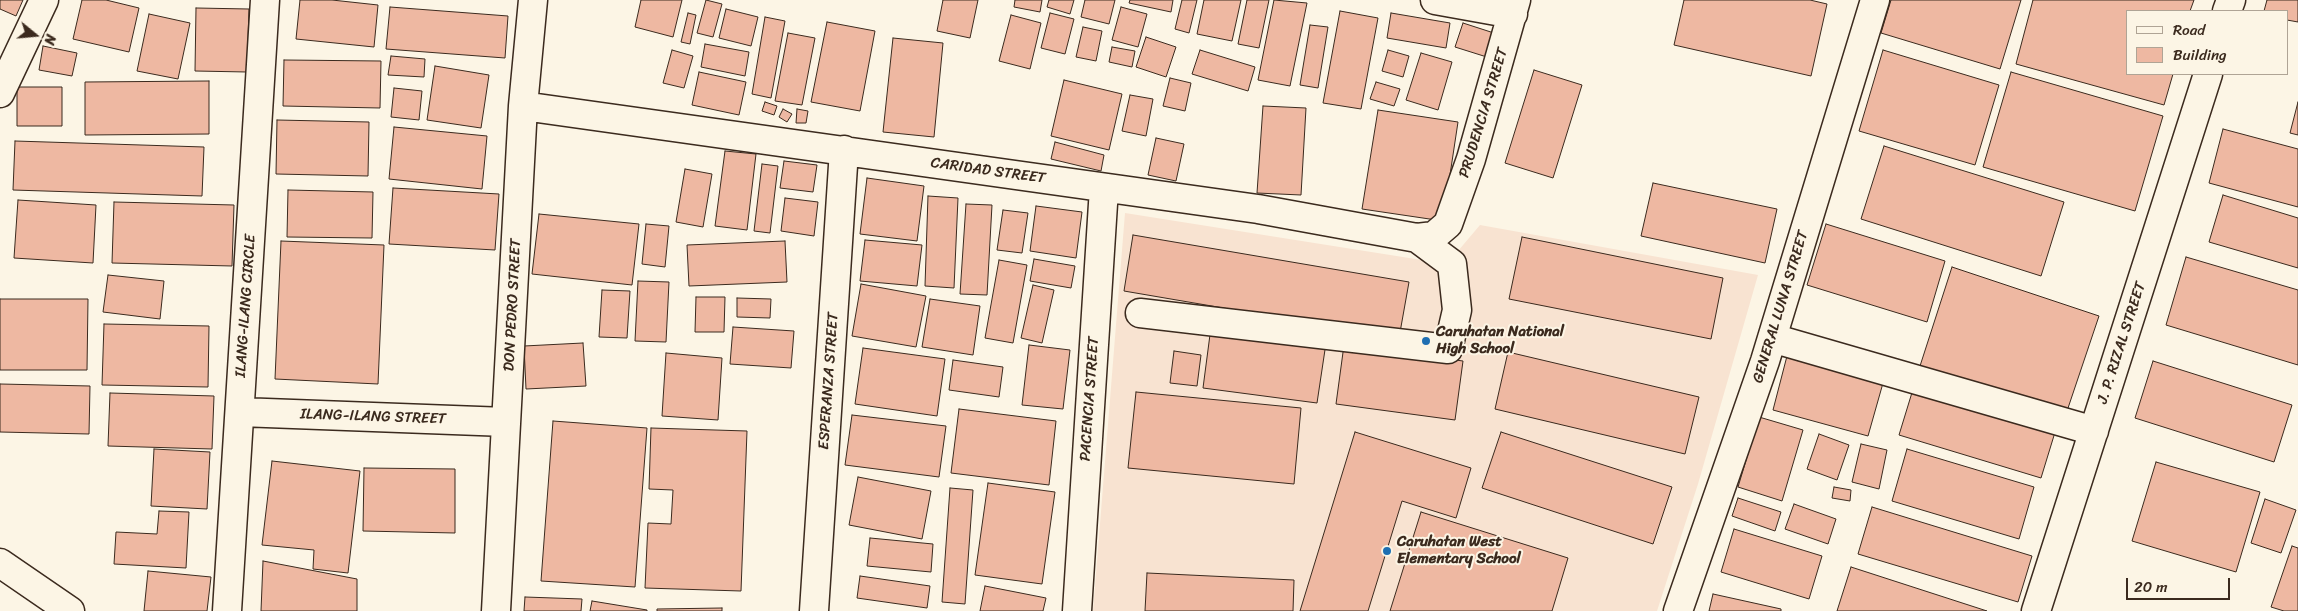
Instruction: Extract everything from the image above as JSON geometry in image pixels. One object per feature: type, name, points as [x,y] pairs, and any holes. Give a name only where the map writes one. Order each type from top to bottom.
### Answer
[{"type":"street","points":[[0,93],[44,0]]},
{"type":"street","name":"ILANG-ILANG CIRCLE","points":[[227,611],[265,0]]},
{"type":"street","name":"DON PEDRO STREET","points":[[496,611],[523,106],[534,0]]},
{"type":"street","points":[[1434,0],[1514,7]]},
{"type":"street","name":"GENERAL LUNA STREET","points":[[1678,611],[1772,338],[1875,0]]},
{"type":"street","name":"PRUDENCIA STREET","points":[[1448,224],[1471,159],[1514,7]]},
{"type":"street","name":"J. P. RIZAL STREET","points":[[2036,611],[2208,75]]},
{"type":"street","name":"CARIDAD STREET","points":[[523,106],[1258,209],[1417,238],[1434,236],[1448,224]]},
{"type":"street","name":"ESPERANZA STREET","points":[[814,611],[844,150]]},
{"type":"street","name":"PACENCIA STREET","points":[[1077,611],[1104,188]]},
{"type":"street","points":[[1140,313],[1448,349],[1457,310],[1452,264],[1417,238]]},
{"type":"street","points":[[1772,338],[2094,431]]},
{"type":"street","name":"ILANG-ILANG STREET","points":[[240,412],[506,422]]},
{"type":"street","points":[[0,563],[70,611]]},
{"type":"shaded area","points":[[1125,213],[1447,264],[1480,225],[1758,275],[1698,484],[1657,611],[1093,611]]},
{"type":"building","points":[[0,0],[23,0],[16,16],[0,9]]},
{"type":"building","points":[[82,0],[106,0],[139,8],[129,52],[73,39]]},
{"type":"building","points":[[300,0],[332,0],[378,5],[374,47],[296,39]]},
{"type":"building","points":[[641,0],[682,0],[673,37],[635,27]]},
{"type":"building","points":[[706,0],[722,4],[713,37],[697,33]]},
{"type":"building","points":[[943,0],[978,0],[970,38],[937,31]]},
{"type":"building","points":[[1015,0],[1042,0],[1040,12],[1014,7]]},
{"type":"building","points":[[1049,0],[1074,0],[1070,14],[1047,7]]},
{"type":"building","points":[[1085,0],[1115,0],[1109,24],[1081,17]]},
{"type":"building","points":[[1130,0],[1173,0],[1171,12],[1129,3]]},
{"type":"building","points":[[1182,0],[1197,0],[1189,33],[1175,29]]},
{"type":"building","points":[[1204,0],[1241,0],[1232,41],[1197,34]]},
{"type":"building","points":[[1247,0],[1269,0],[1259,48],[1238,44]]},
{"type":"building","points":[[1274,0],[1307,3],[1290,86],[1258,80]]},
{"type":"building","points":[[1684,0],[1810,0],[1827,4],[1811,76],[1674,45]]},
{"type":"building","points":[[1891,0],[2021,0],[2000,69],[1881,33]]},
{"type":"building","points":[[2033,0],[2194,0],[2190,10],[2126,10],[2126,75],[2173,75],[2164,105],[2016,64]]},
{"type":"building","points":[[2267,0],[2298,0],[2298,22],[2288,20],[2288,10],[2264,10]]},
{"type":"building","points":[[390,7],[508,16],[505,58],[386,49]]},
{"type":"building","points":[[1121,7],[1147,14],[1138,47],[1112,40]]},
{"type":"building","points":[[196,8],[249,9],[247,72],[195,71]]},
{"type":"building","points":[[726,9],[758,17],[751,46],[719,38]]},
{"type":"building","points":[[1340,11],[1378,18],[1361,109],[1323,103]]},
{"type":"building","points":[[688,13],[696,15],[690,44],[681,42]]},
{"type":"building","points":[[1050,13],[1074,19],[1065,54],[1041,48]]},
{"type":"building","points":[[1391,13],[1450,23],[1446,48],[1387,38]]},
{"type":"building","points":[[149,14],[190,23],[178,79],[137,71]]},
{"type":"building","points":[[1011,15],[1041,23],[1030,69],[999,61]]},
{"type":"building","points":[[765,17],[785,21],[771,98],[752,94]]},
{"type":"building","points":[[827,22],[875,31],[860,111],[811,102]]},
{"type":"building","points":[[1463,23],[1497,34],[1490,58],[1455,47]]},
{"type":"building","points":[[1310,25],[1328,27],[1318,88],[1300,85]]},
{"type":"building","points":[[1083,27],[1102,31],[1096,61],[1076,57]]},
{"type":"building","points":[[788,33],[815,38],[802,105],[775,101]]},
{"type":"building","points":[[1146,37],[1176,47],[1166,77],[1136,67]]},
{"type":"building","points":[[893,38],[943,43],[934,137],[883,132]]},
{"type":"building","points":[[705,44],[749,52],[745,76],[701,67]]},
{"type":"building","points":[[43,46],[77,53],[72,76],[39,70]]},
{"type":"building","points":[[1112,47],[1135,51],[1132,67],[1109,62]]},
{"type":"building","points":[[672,50],[693,56],[684,88],[663,83]]},
{"type":"building","points":[[1200,50],[1255,67],[1248,91],[1192,74]]},
{"type":"building","points":[[1388,50],[1409,56],[1403,77],[1382,71]]},
{"type":"building","points":[[1883,50],[1999,85],[1975,165],[1859,131]]},
{"type":"building","points":[[1421,53],[1452,62],[1438,110],[1406,100]]},
{"type":"building","points":[[391,56],[425,59],[424,77],[388,75]]},
{"type":"building","points":[[284,60],[381,61],[380,108],[283,106]]},
{"type":"building","points":[[435,66],[489,75],[481,128],[427,120]]},
{"type":"building","points":[[1534,70],[1582,85],[1553,178],[1505,163]]},
{"type":"building","points":[[699,72],[746,82],[739,115],[692,105]]},
{"type":"building","points":[[2011,72],[2163,116],[2135,211],[1983,167]]},
{"type":"building","points":[[1170,78],[1191,83],[1185,111],[1163,106]]},
{"type":"building","points":[[1064,80],[1122,94],[1109,150],[1051,136]]},
{"type":"building","points":[[209,81],[209,134],[85,135],[85,82]]},
{"type":"building","points":[[1376,82],[1400,89],[1394,106],[1370,99]]},
{"type":"building","points":[[17,87],[62,87],[62,126],[17,126]]},
{"type":"building","points":[[394,88],[422,91],[419,120],[391,117]]},
{"type":"building","points":[[1130,95],[1153,99],[1146,136],[1122,131]]},
{"type":"building","points":[[765,102],[777,106],[774,115],[762,111]]},
{"type":"building","points":[[2298,102],[2298,135],[2290,133]]},
{"type":"building","points":[[1263,106],[1306,108],[1301,195],[1257,193]]},
{"type":"building","points":[[783,109],[792,114],[787,122],[779,117]]},
{"type":"building","points":[[797,109],[808,111],[806,123],[796,123]]},
{"type":"building","points":[[1378,110],[1458,122],[1443,221],[1362,209]]},
{"type":"building","points":[[277,120],[369,122],[368,176],[276,174]]},
{"type":"building","points":[[394,127],[487,136],[482,189],[389,179]]},
{"type":"building","points":[[2223,129],[2298,149],[2298,207],[2209,183]]},
{"type":"building","points":[[1156,138],[1184,144],[1176,181],[1148,175]]},
{"type":"building","points":[[15,141],[204,147],[202,196],[13,190]]},
{"type":"building","points":[[1055,142],[1104,155],[1101,171],[1051,159]]},
{"type":"building","points":[[1884,146],[2064,202],[2041,276],[1861,219]]},
{"type":"building","points":[[725,151],[756,154],[747,230],[715,226]]},
{"type":"building","points":[[784,161],[817,165],[813,192],[780,188]]},
{"type":"building","points":[[762,164],[778,166],[770,233],[754,231]]},
{"type":"building","points":[[685,169],[712,174],[703,227],[676,222]]},
{"type":"building","points":[[867,178],[924,186],[917,241],[860,234]]},
{"type":"building","points":[[1653,183],[1777,209],[1765,263],[1641,236]]},
{"type":"building","points":[[393,188],[499,194],[495,250],[389,244]]},
{"type":"building","points":[[288,190],[373,192],[372,238],[287,237]]},
{"type":"building","points":[[2223,195],[2298,218],[2298,268],[2209,242]]},
{"type":"building","points":[[928,196],[958,198],[954,288],[925,286]]},
{"type":"building","points":[[785,198],[818,202],[814,236],[781,231]]},
{"type":"building","points":[[18,200],[96,205],[93,263],[14,258]]},
{"type":"building","points":[[114,202],[234,205],[232,266],[112,263]]},
{"type":"building","points":[[966,204],[992,205],[987,295],[960,294]]},
{"type":"building","points":[[1036,206],[1082,212],[1076,258],[1030,251]]},
{"type":"building","points":[[1003,210],[1028,213],[1022,253],[997,250]]},
{"type":"building","points":[[539,214],[639,224],[632,285],[532,274]]},
{"type":"building","points":[[646,224],[669,226],[665,267],[642,264]]},
{"type":"building","points":[[1826,224],[1945,261],[1927,322],[1807,285]]},
{"type":"building","points":[[1133,235],[1409,282],[1399,338],[1124,291]]},
{"type":"building","points":[[1522,237],[1723,278],[1711,339],[1509,299]]},
{"type":"building","points":[[865,240],[922,245],[917,286],[860,281]]},
{"type":"building","points":[[281,241],[384,245],[378,384],[275,379]]},
{"type":"building","points":[[785,241],[787,282],[689,286],[687,245]]},
{"type":"building","points":[[2186,257],[2298,290],[2298,365],[2166,325]]},
{"type":"building","points":[[1034,259],[1075,266],[1071,288],[1030,281]]},
{"type":"building","points":[[999,260],[1027,265],[1013,343],[985,338]]},
{"type":"building","points":[[1952,267],[2099,316],[2066,414],[1920,366]]},
{"type":"building","points":[[108,275],[164,281],[160,319],[103,312]]},
{"type":"building","points":[[638,281],[669,282],[666,342],[635,341]]},
{"type":"building","points":[[861,284],[926,296],[916,347],[852,336]]},
{"type":"building","points":[[1033,285],[1054,290],[1042,343],[1021,338]]},
{"type":"building","points":[[602,290],[630,291],[627,338],[599,337]]},
{"type":"building","points":[[696,297],[725,297],[724,332],[695,332]]},
{"type":"building","points":[[737,298],[771,299],[770,318],[737,317]]},
{"type":"building","points":[[0,299],[88,299],[87,370],[0,370]]},
{"type":"building","points":[[930,299],[980,306],[973,355],[922,347]]},
{"type":"building","points":[[104,324],[209,326],[208,387],[102,385]]},
{"type":"building","points":[[733,327],[794,331],[791,368],[730,364]]},
{"type":"building","points":[[1211,327],[1326,343],[1317,403],[1203,388]]},
{"type":"building","points":[[583,343],[586,386],[526,389],[524,346]]},
{"type":"building","points":[[1029,345],[1070,350],[1063,409],[1022,405]]},
{"type":"building","points":[[1344,345],[1463,361],[1455,420],[1336,404]]},
{"type":"building","points":[[863,348],[945,359],[937,416],[855,404]]},
{"type":"building","points":[[1174,351],[1201,355],[1197,386],[1170,383]]},
{"type":"building","points":[[1508,352],[1699,397],[1685,454],[1495,409]]},
{"type":"building","points":[[666,353],[722,358],[718,420],[662,416]]},
{"type":"building","points":[[1787,356],[1883,383],[1868,436],[1773,410]]},
{"type":"building","points":[[953,360],[1003,367],[999,397],[949,390]]},
{"type":"building","points":[[2153,361],[2292,405],[2274,462],[2135,418]]},
{"type":"building","points":[[0,384],[90,386],[89,434],[0,432]]},
{"type":"building","points":[[1914,386],[2056,429],[2041,478],[1899,435]]},
{"type":"building","points":[[1136,392],[1301,408],[1294,484],[1128,468]]},
{"type":"building","points":[[110,393],[214,396],[212,449],[108,446]]},
{"type":"building","points":[[959,409],[1056,421],[1049,485],[951,473]]},
{"type":"building","points":[[852,415],[946,426],[939,477],[845,465]]},
{"type":"building","points":[[1759,417],[1803,430],[1782,501],[1738,487]]},
{"type":"building","points":[[553,421],[647,428],[635,587],[541,581]]},
{"type":"building","points":[[651,428],[747,431],[741,591],[645,588],[648,523],[671,524],[673,490],[649,489]]},
{"type":"building","points":[[1355,432],[1471,468],[1456,518],[1402,501],[1368,611],[1300,611]]},
{"type":"building","points":[[1501,432],[1672,487],[1653,544],[1482,488]]},
{"type":"building","points":[[1819,434],[1849,445],[1837,480],[1807,469]]},
{"type":"building","points":[[1861,444],[1887,450],[1879,489],[1852,482]]},
{"type":"building","points":[[154,449],[210,452],[207,509],[151,506]]},
{"type":"building","points":[[1907,449],[2034,487],[2019,539],[1892,501]]},
{"type":"building","points":[[272,461],[360,471],[348,573],[313,569],[314,550],[262,545]]},
{"type":"building","points":[[2156,462],[2260,492],[2236,572],[2132,541]]},
{"type":"building","points":[[364,468],[455,469],[455,533],[363,531]]},
{"type":"building","points":[[858,477],[931,491],[922,539],[849,525]]},
{"type":"building","points":[[988,483],[1055,492],[1042,584],[975,575]]},
{"type":"building","points":[[1834,487],[1851,490],[1850,501],[1832,498]]},
{"type":"building","points":[[950,488],[973,490],[965,604],[942,602]]},
{"type":"building","points":[[1738,498],[1781,512],[1775,531],[1732,516]]},
{"type":"building","points":[[2265,499],[2296,510],[2281,553],[2251,543]]},
{"type":"building","points":[[1794,504],[1836,519],[1828,544],[1785,529]]},
{"type":"building","points":[[1872,507],[2032,556],[2018,602],[1858,554]]},
{"type":"building","points":[[159,511],[189,512],[186,568],[114,564],[116,532],[157,534]]},
{"type":"building","points":[[1421,512],[1568,558],[1552,611],[1390,611]]},
{"type":"building","points":[[1734,529],[1822,556],[1809,599],[1721,572]]},
{"type":"building","points":[[870,538],[933,544],[931,572],[867,566]]},
{"type":"building","points":[[2292,546],[2298,548],[2298,611],[2284,611],[2271,607]]},
{"type":"building","points":[[263,561],[357,579],[357,611],[261,611]]},
{"type":"building","points":[[1851,567],[1987,611],[1837,611]]},
{"type":"building","points":[[148,571],[211,577],[207,611],[144,611]]},
{"type":"building","points":[[1147,573],[1294,580],[1293,611],[1145,611]]},
{"type":"building","points":[[860,576],[930,586],[927,608],[857,598]]},
{"type":"building","points":[[985,586],[1046,598],[1043,611],[980,611]]},
{"type":"building","points":[[1713,594],[1781,609],[1781,611],[1709,611]]},
{"type":"building","points":[[525,597],[582,599],[581,611],[524,611]]},
{"type":"building","points":[[592,601],[647,610],[647,611],[590,611]]},
{"type":"building","points":[[722,608],[722,611],[657,611],[657,609]]},
{"type":"place","name":"Caruhatan National High School","points":[[1426,341]]},
{"type":"place","name":"Caruhatan West Elementary School","points":[[1387,551]]}]
